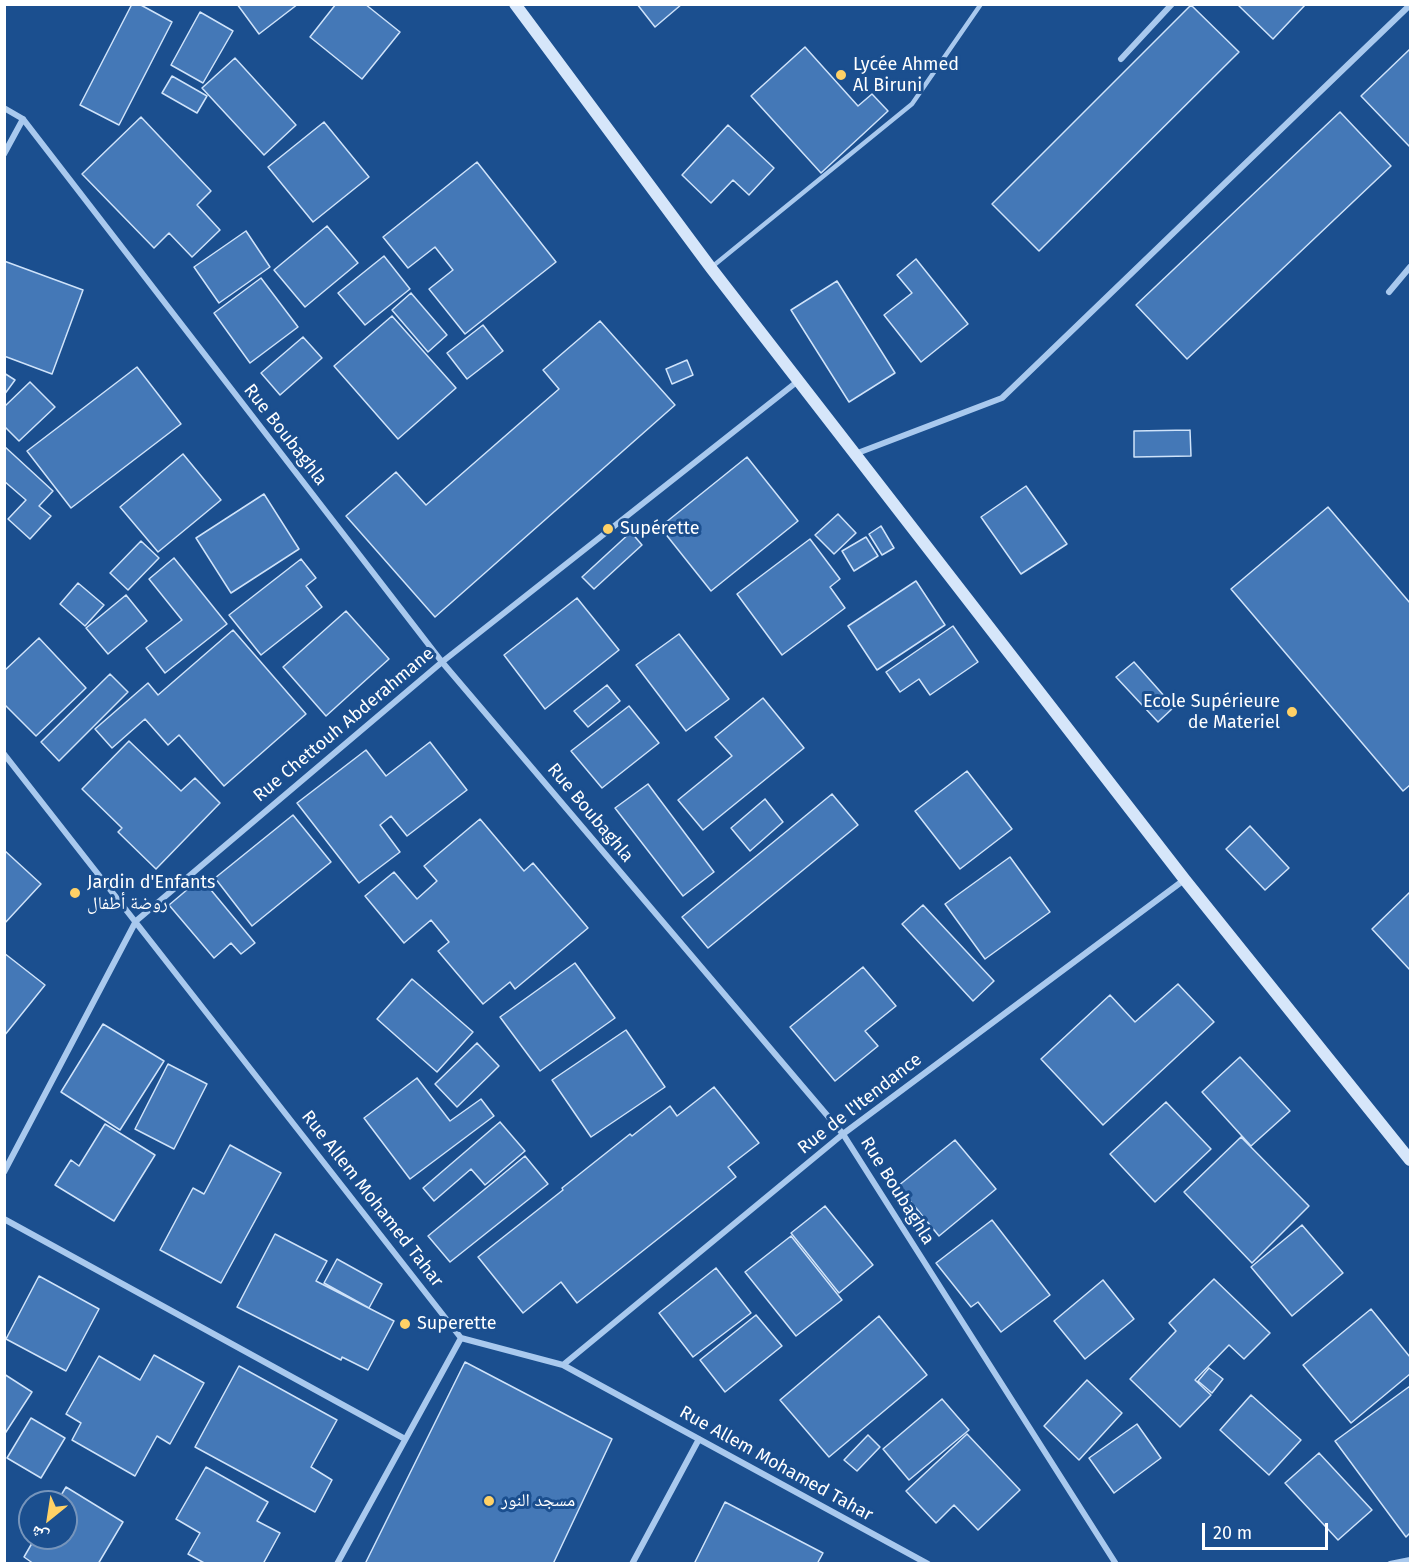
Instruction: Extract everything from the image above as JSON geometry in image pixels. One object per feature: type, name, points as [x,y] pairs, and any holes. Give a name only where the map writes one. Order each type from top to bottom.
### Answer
[{"type":"main road","points":[[514,4],[798,381],[1185,880],[1410,1160]]},
{"type":"street","points":[[1120,59],[1172,4]]},
{"type":"street","points":[[855,454],[1002,398],[1410,5]]},
{"type":"street","name":"Rue Boubaghla","points":[[4,108],[23,119],[442,662],[843,1134],[1116,1563]]},
{"type":"street","points":[[4,154],[23,119]]},
{"type":"street","points":[[1389,292],[1410,267]]},
{"type":"street","name":"Rue Chettouh Abderahmane","points":[[4,1172],[136,921],[442,662],[798,381]]},
{"type":"street","name":"Rue Allem Mohamed Tahar","points":[[4,754],[461,1338],[563,1365],[928,1563]]},
{"type":"street","name":"Rue de l'Itendance","points":[[563,1365],[843,1134],[1185,880]]},
{"type":"street","points":[[4,1219],[405,1439]]},
{"type":"street","points":[[337,1563],[461,1338]]},
{"type":"street","points":[[632,1563],[699,1439]]},
{"type":"street","points":[[1390,1563],[1410,1560]]},
{"type":"lane","points":[[711,268],[912,104],[981,4]]},
{"type":"building","points":[[132,4],[139,4],[172,22],[119,125],[80,105]]},
{"type":"building","points":[[237,4],[298,4],[259,34]]},
{"type":"building","points":[[336,4],[365,4],[400,32],[362,79],[310,37]]},
{"type":"building","points":[[637,4],[682,4],[655,27]]},
{"type":"building","points":[[1237,4],[1306,4],[1273,39]]},
{"type":"building","points":[[1191,5],[1239,52],[1039,251],[992,204]]},
{"type":"building","points":[[200,12],[233,31],[203,83],[171,65]]},
{"type":"building","points":[[805,47],[858,106],[872,94],[888,111],[821,173],[751,96]]},
{"type":"building","points":[[1410,49],[1410,144],[1409,146],[1361,96]]},
{"type":"building","points":[[235,58],[296,125],[264,155],[202,88]]},
{"type":"building","points":[[172,76],[207,96],[197,113],[162,93]]},
{"type":"building","points":[[1340,112],[1391,166],[1187,359],[1136,305]]},
{"type":"building","points":[[141,117],[211,191],[197,205],[220,230],[192,257],[169,233],[154,248],[82,174]]},
{"type":"building","points":[[324,122],[369,177],[313,222],[268,167]]},
{"type":"building","points":[[728,125],[774,168],[749,195],[733,180],[711,203],[682,175]]},
{"type":"building","points":[[477,162],[556,262],[465,334],[429,289],[453,270],[435,247],[408,268],[383,237]]},
{"type":"building","points":[[327,226],[358,263],[305,307],[274,270]]},
{"type":"building","points":[[246,231],[270,267],[219,303],[194,267]]},
{"type":"building","points":[[384,256],[410,289],[365,325],[338,293]]},
{"type":"building","points":[[916,259],[968,324],[921,362],[884,315],[912,293],[897,275]]},
{"type":"building","points":[[4,261],[83,290],[52,374],[4,356]]},
{"type":"building","points":[[261,278],[298,327],[250,363],[214,313]]},
{"type":"building","points":[[837,281],[895,373],[849,402],[791,310]]},
{"type":"building","points":[[411,293],[447,335],[428,352],[392,310]]},
{"type":"building","points":[[392,316],[456,388],[398,439],[334,366]]},
{"type":"building","points":[[600,321],[675,405],[435,617],[346,516],[396,472],[426,505],[559,389],[543,370]]},
{"type":"building","points":[[483,325],[503,351],[467,379],[447,353]]},
{"type":"building","points":[[303,337],[322,358],[280,395],[261,373]]},
{"type":"building","points":[[687,360],[693,375],[672,384],[666,369]]},
{"type":"building","points":[[137,367],[181,424],[71,508],[27,451]]},
{"type":"building","points":[[4,373],[15,380],[4,395]]},
{"type":"building","points":[[30,382],[55,407],[19,441],[4,426],[4,407]]},
{"type":"building","points":[[1190,430],[1191,456],[1134,457],[1134,431]]},
{"type":"building","points":[[4,446],[53,491],[39,506],[51,516],[30,539],[8,519],[26,500],[4,481]]},
{"type":"building","points":[[183,454],[221,500],[158,552],[120,507]]},
{"type":"building","points":[[747,457],[798,521],[711,591],[660,527]]},
{"type":"building","points":[[1026,486],[1067,544],[1021,574],[981,517]]},
{"type":"building","points":[[264,494],[299,549],[231,593],[196,538]]},
{"type":"building","points":[[1328,507],[1410,603],[1410,785],[1403,791],[1231,589]]},
{"type":"building","points":[[838,514],[856,533],[834,554],[815,535]]},
{"type":"building","points":[[881,526],[894,548],[882,555],[869,534]]},
{"type":"building","points":[[631,532],[642,545],[594,589],[582,577]]},
{"type":"building","points":[[866,537],[878,556],[854,571],[842,551]]},
{"type":"building","points":[[810,539],[840,579],[830,587],[845,608],[782,655],[737,594]]},
{"type":"building","points":[[141,541],[159,558],[128,590],[110,573]]},
{"type":"building","points":[[174,558],[227,624],[165,673],[146,648],[182,620],[149,579]]},
{"type":"building","points":[[301,559],[316,578],[306,586],[322,607],[261,655],[229,615]]},
{"type":"building","points":[[916,581],[945,625],[877,670],[848,626]]},
{"type":"building","points":[[78,583],[104,605],[85,626],[60,604]]},
{"type":"building","points":[[126,595],[147,621],[108,654],[86,628]]},
{"type":"building","points":[[577,598],[619,650],[545,709],[504,655]]},
{"type":"building","points":[[346,611],[389,659],[326,716],[283,667]]},
{"type":"building","points":[[953,626],[978,662],[930,695],[919,679],[900,692],[886,672]]},
{"type":"building","points":[[233,630],[306,714],[224,786],[179,735],[168,745],[145,719],[112,748],[95,729],[148,683],[158,695]]},
{"type":"building","points":[[679,634],[729,699],[686,731],[636,665]]},
{"type":"building","points":[[39,638],[86,688],[36,736],[4,704],[4,671]]},
{"type":"building","points":[[1134,662],[1174,707],[1158,722],[1116,677]]},
{"type":"building","points":[[110,674],[128,692],[59,761],[41,742]]},
{"type":"building","points":[[607,685],[620,701],[588,727],[574,711]]},
{"type":"building","points":[[763,698],[804,748],[703,830],[678,800],[732,756],[715,737]]},
{"type":"building","points":[[629,706],[659,743],[602,788],[571,751]]},
{"type":"building","points":[[129,741],[181,791],[195,778],[220,803],[156,869],[118,832],[122,828],[82,789]]},
{"type":"building","points":[[430,742],[467,790],[407,836],[391,816],[380,825],[400,852],[359,883],[297,803],[366,750],[386,776]]},
{"type":"building","points":[[967,771],[1012,829],[960,869],[915,811]]},
{"type":"building","points":[[648,784],[714,872],[683,896],[615,808]]},
{"type":"building","points":[[832,794],[858,825],[708,948],[682,917]]},
{"type":"building","points":[[765,799],[783,822],[750,851],[731,828]]},
{"type":"building","points":[[293,815],[331,862],[252,926],[215,878]]},
{"type":"building","points":[[480,819],[524,871],[533,863],[588,928],[515,989],[510,982],[483,1004],[438,951],[449,942],[431,920],[404,943],[365,896],[394,872],[417,899],[437,881],[424,866]]},
{"type":"building","points":[[1250,826],[1289,868],[1265,890],[1226,849]]},
{"type":"building","points":[[4,850],[41,884],[4,924]]},
{"type":"building","points":[[1010,857],[1050,912],[985,959],[945,904]]},
{"type":"building","points":[[201,878],[255,943],[241,954],[231,943],[214,958],[169,905]]},
{"type":"building","points":[[1410,892],[1410,970],[1372,929]]},
{"type":"building","points":[[923,905],[994,981],[973,1001],[902,924]]},
{"type":"building","points":[[4,953],[45,985],[4,1036]]},
{"type":"building","points":[[575,963],[615,1018],[540,1071],[500,1017]]},
{"type":"building","points":[[863,967],[896,1006],[865,1031],[878,1046],[835,1081],[790,1027]]},
{"type":"building","points":[[412,979],[473,1032],[437,1072],[377,1019]]},
{"type":"building","points":[[1178,984],[1214,1022],[1103,1125],[1041,1059],[1110,995],[1135,1022]]},
{"type":"building","points":[[103,1024],[164,1061],[120,1130],[61,1092]]},
{"type":"building","points":[[626,1030],[665,1087],[591,1137],[552,1080]]},
{"type":"building","points":[[477,1043],[499,1066],[457,1107],[435,1084]]},
{"type":"building","points":[[1240,1057],[1290,1111],[1251,1146],[1202,1092]]},
{"type":"building","points":[[168,1064],[207,1084],[174,1149],[135,1129]]},
{"type":"building","points":[[417,1078],[450,1121],[481,1099],[494,1116],[410,1179],[364,1118]]},
{"type":"building","points":[[714,1087],[759,1143],[728,1167],[736,1177],[577,1303],[561,1282],[523,1313],[478,1257],[630,1134],[632,1136],[670,1106],[677,1116]]},
{"type":"building","points":[[1166,1102],[1211,1149],[1155,1202],[1110,1154]]},
{"type":"building","points":[[500,1122],[525,1151],[485,1185],[471,1169],[434,1201],[423,1188]]},
{"type":"building","points":[[105,1124],[155,1155],[114,1221],[55,1185],[71,1160],[79,1166]]},
{"type":"building","points":[[1241,1137],[1309,1206],[1252,1263],[1184,1192]]},
{"type":"building","points":[[955,1140],[996,1189],[939,1236],[898,1186]]},
{"type":"building","points":[[230,1145],[281,1173],[221,1283],[160,1250],[193,1188],[204,1194]]},
{"type":"building","points":[[525,1156],[548,1184],[450,1262],[428,1236]]},
{"type":"building","points":[[825,1206],[873,1265],[839,1293],[791,1233]]},
{"type":"building","points":[[992,1220],[1050,1295],[1001,1332],[978,1302],[971,1307],[936,1263]]},
{"type":"building","points":[[1302,1225],[1343,1273],[1292,1316],[1251,1267]]},
{"type":"building","points":[[275,1234],[327,1261],[316,1281],[394,1321],[368,1370],[342,1357],[341,1360],[237,1307]]},
{"type":"building","points":[[791,1236],[842,1300],[796,1336],[745,1272]]},
{"type":"building","points":[[337,1259],[382,1284],[369,1308],[324,1283]]},
{"type":"building","points":[[716,1268],[751,1313],[693,1357],[659,1313]]},
{"type":"building","points":[[39,1276],[99,1309],[66,1371],[6,1339]]},
{"type":"building","points":[[1214,1279],[1270,1333],[1244,1359],[1229,1345],[1195,1380],[1211,1395],[1180,1427],[1130,1379],[1176,1331],[1169,1323]]},
{"type":"building","points":[[1103,1280],[1134,1319],[1085,1359],[1054,1321]]},
{"type":"building","points":[[1371,1309],[1410,1357],[1410,1374],[1351,1423],[1303,1365]]},
{"type":"building","points":[[756,1315],[782,1346],[725,1392],[700,1360]]},
{"type":"building","points":[[879,1316],[927,1375],[829,1457],[780,1400]]},
{"type":"building","points":[[154,1355],[204,1383],[170,1444],[157,1436],[135,1476],[72,1440],[81,1423],[66,1414],[99,1356],[140,1380]]},
{"type":"building","name":"مسجد النور","points":[[465,1362],[612,1439],[553,1564],[365,1564]]},
{"type":"building","points":[[239,1366],[337,1420],[311,1467],[332,1480],[315,1512],[195,1447]]},
{"type":"building","points":[[1209,1368],[1223,1379],[1212,1393],[1198,1381]]},
{"type":"building","points":[[4,1374],[32,1392],[4,1435]]},
{"type":"building","points":[[1087,1380],[1122,1413],[1079,1460],[1044,1426]]},
{"type":"building","points":[[1410,1386],[1410,1533],[1406,1537],[1335,1441]]},
{"type":"building","points":[[1251,1395],[1301,1440],[1269,1475],[1220,1430]]},
{"type":"building","points":[[942,1399],[969,1430],[909,1480],[883,1449]]},
{"type":"building","points":[[31,1418],[65,1438],[41,1478],[7,1458]]},
{"type":"building","points":[[1137,1424],[1161,1458],[1114,1493],[1089,1458]]},
{"type":"building","points":[[967,1434],[1020,1490],[978,1530],[954,1505],[936,1523],[906,1491]]},
{"type":"building","points":[[868,1435],[880,1447],[857,1471],[844,1460]]},
{"type":"building","points":[[1319,1453],[1372,1510],[1338,1540],[1285,1483]]},
{"type":"building","points":[[206,1467],[268,1502],[257,1521],[280,1533],[263,1564],[206,1564],[188,1554],[200,1533],[176,1519]]},
{"type":"building","points":[[78,1494],[123,1522],[98,1564],[34,1564],[24,1557],[28,1550],[78,1550]]},
{"type":"building","points":[[725,1502],[823,1553],[817,1564],[694,1564]]},
{"type":"place","name":"Lycée Ahmed Al Biruni","points":[[841,75]]},
{"type":"place","name":"Supérette","points":[[608,529]]},
{"type":"place","name":"Ecole Supérieure de Materiel","points":[[1292,712]]},
{"type":"place","name":"Jardin d'Enfants روضة أطفال","points":[[75,893]]},
{"type":"place","name":"Superette","points":[[405,1324]]},
{"type":"place","name":"مسجد النور","points":[[489,1501]]}]
